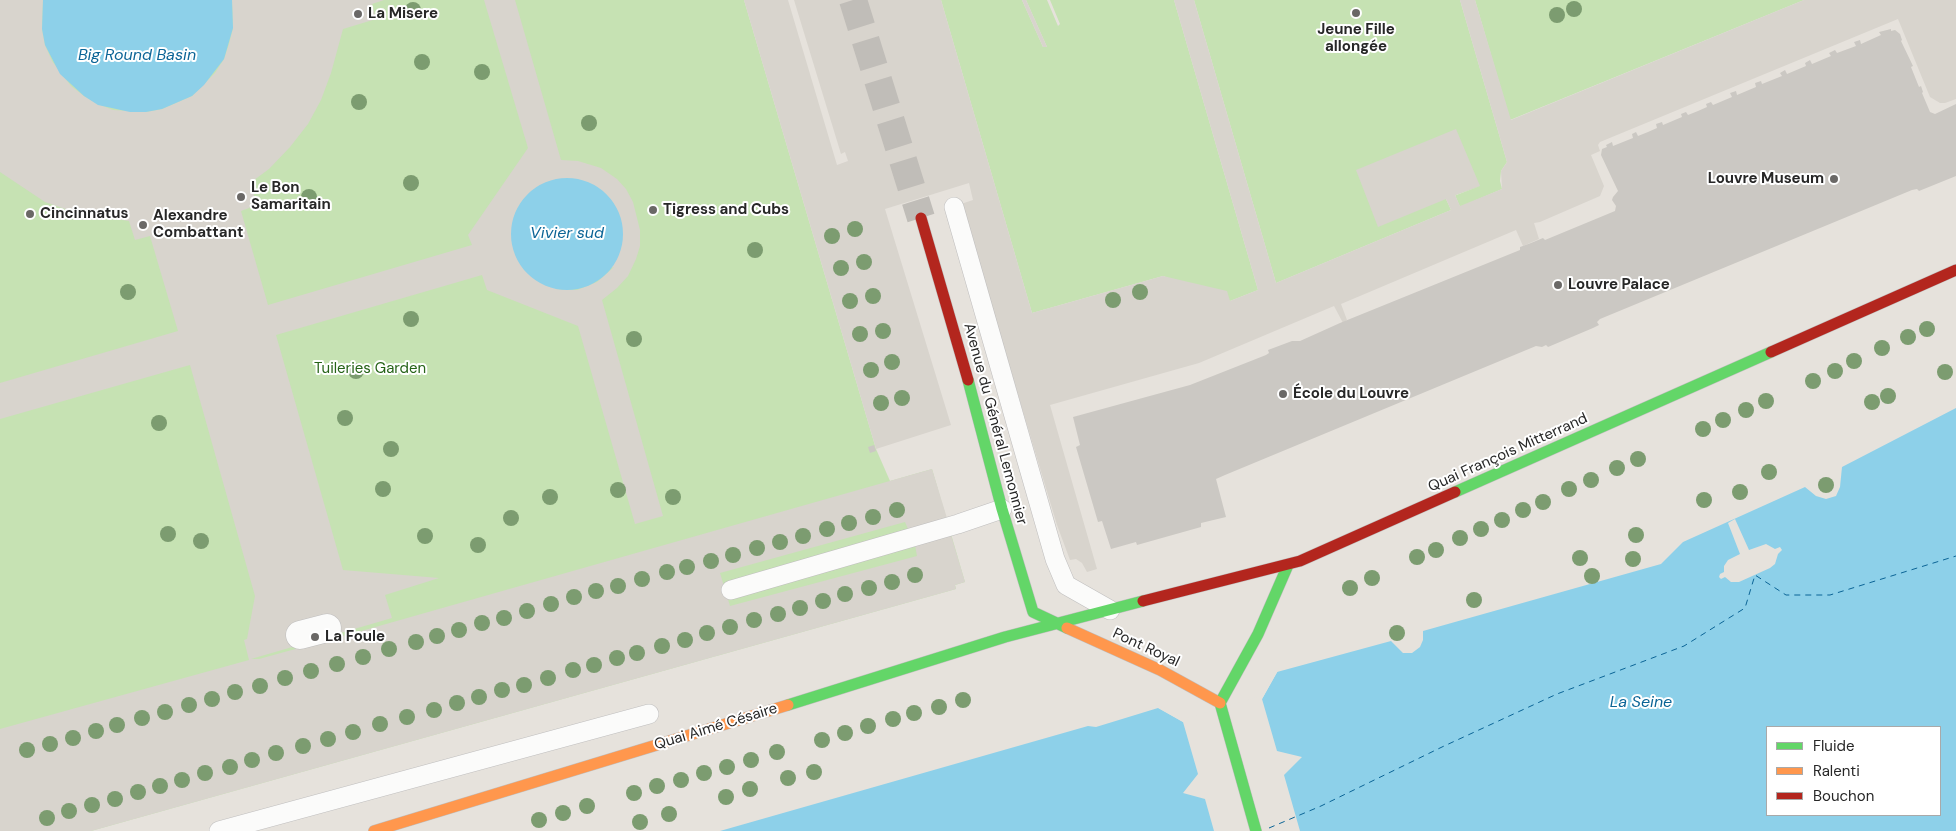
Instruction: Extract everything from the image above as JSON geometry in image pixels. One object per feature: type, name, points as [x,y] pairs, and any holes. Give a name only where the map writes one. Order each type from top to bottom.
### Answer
[{"type":"main road","name":"Avenue du Général Lemonnier","points":[[921,218],[976,408],[1002,509],[1033,612],[1057,624]]},
{"type":"main road","name":"Quai François Mitterrand","points":[[1057,624],[1288,565],[1956,270]]},
{"type":"main road","points":[[1256,831],[1220,703],[1258,634],[1288,565]]},
{"type":"main road","name":"Pont Royal","points":[[1057,624],[1166,674],[1220,703]]},
{"type":"main road","name":"Quai Aimé Césaire","points":[[374,831],[1005,637],[1057,624]]},
{"type":"lane","points":[[954,207],[1059,568],[1066,585],[1110,610]]},
{"type":"lane","points":[[730,590],[958,524],[1002,509]]},
{"type":"lane","points":[[219,831],[649,714]]},
{"type":"green space","name":"Tuileries Garden","points":[[0,0],[744,0],[876,449],[890,481],[932,469],[965,582],[955,585],[956,589],[91,831],[0,831]]},
{"type":"green space","points":[[941,0],[1022,0],[1043,47],[1047,47],[1026,0],[1047,0],[1058,26],[1060,24],[1050,0],[1174,0],[1258,290],[1230,301],[1163,276],[1032,313]]},
{"type":"green space","points":[[1194,0],[1460,0],[1507,162],[1501,171],[1500,181],[1502,189],[1460,207],[1455,195],[1446,199],[1451,210],[1276,283]]},
{"type":"green space","points":[[1475,0],[1804,0],[1510,120]]},
{"type":"shaded area","points":[[0,0],[43,0],[42,29],[45,45],[52,61],[71,86],[98,104],[113,110],[146,112],[162,109],[192,96],[215,73],[224,59],[233,28],[232,0],[384,0],[372,4],[376,19],[343,29],[331,73],[321,100],[308,124],[269,169],[250,183],[257,205],[241,211],[268,305],[472,245],[468,235],[528,148],[484,0],[515,0],[561,160],[578,161],[601,168],[617,179],[626,189],[633,202],[640,230],[640,246],[636,259],[628,276],[602,300],[663,516],[635,524],[578,326],[487,290],[482,275],[276,335],[343,570],[439,578],[385,595],[392,618],[251,659],[259,659],[372,628],[932,469],[947,518],[908,529],[905,522],[720,573],[730,606],[917,556],[915,545],[951,535],[965,582],[955,585],[956,589],[91,831],[0,831],[0,729],[249,660],[244,640],[247,639],[255,596],[190,365],[0,419],[0,383],[178,331],[150,236],[135,240],[129,221],[77,213],[45,202],[0,172]],"holes":[[[614,267],[597,282],[577,290],[555,289]]]},
{"type":"shaded area","points":[[744,0],[788,0],[837,165],[848,161],[845,152],[841,154],[794,0],[941,0],[1032,313],[1163,276],[1227,291],[1230,301],[1258,290],[1174,0],[1194,0],[1276,283],[1451,210],[1446,199],[1378,227],[1356,170],[1456,129],[1480,186],[1455,195],[1460,206],[1502,189],[1501,171],[1507,162],[1460,0],[1475,0],[1511,120],[1804,0],[1956,0],[1956,99],[1940,103],[1930,97],[1898,19],[1600,142],[1598,145],[1600,151],[1591,155],[1604,186],[1600,196],[1534,223],[1539,239],[1523,246],[1516,230],[1341,304],[1347,320],[1343,323],[1334,306],[1199,363],[1050,405],[1097,569],[1087,572],[1082,563],[1076,559],[1070,560],[1057,525],[961,204],[973,200],[969,183],[885,209],[951,425],[876,449]]},
{"type":"shaded area","points":[[1022,0],[1026,0],[1047,47],[1043,47]]},
{"type":"water","name":"Big Round Basin","points":[[43,0],[232,0],[233,28],[224,59],[204,85],[192,96],[162,109],[130,112],[98,105],[84,96],[60,74],[45,45],[42,29]]},
{"type":"water","name":"Vivier sud","points":[[567,178],[588,182],[607,194],[619,213],[623,234],[619,255],[607,274],[588,286],[567,290],[546,286],[527,274],[515,255],[511,234],[515,213],[527,194],[546,182]]},
{"type":"water","name":"La Seine","points":[[1956,408],[1956,831],[720,831],[1088,726],[1096,727],[1158,708],[1183,722],[1262,699],[1277,672],[1391,641],[1403,653],[1412,653],[1420,647],[1423,640],[1423,631],[1661,564],[1683,542],[1805,487],[1816,496],[1826,499],[1836,496],[1840,487],[1842,467]]},
{"type":"pier","points":[[1735,519],[1749,550],[1766,544],[1775,549],[1780,547],[1782,550],[1778,554],[1775,564],[1770,568],[1739,582],[1731,582],[1725,577],[1721,579],[1719,577],[1724,572],[1724,566],[1728,560],[1740,554],[1728,523]]},
{"type":"pier","points":[[1279,669],[1262,699],[1277,751],[1302,757],[1284,775],[1300,831],[1214,831],[1205,799],[1183,793],[1198,774],[1183,722],[1155,706],[1159,705],[1184,719],[1261,696],[1275,670]]},
{"type":"building","name":"Louvre Palace","points":[[1891,29],[1891,31],[1895,30],[1900,34],[1901,41],[1913,66],[1911,67],[1919,87],[1921,86],[1930,112],[1935,114],[1956,104],[1956,176],[1919,191],[1917,189],[1912,190],[1600,319],[1597,322],[1599,325],[1548,347],[1546,345],[1542,347],[1536,346],[1225,475],[1216,479],[1226,517],[1201,523],[1201,527],[1137,545],[1136,542],[1111,549],[1102,521],[1098,522],[1076,447],[1080,445],[1073,417],[1190,385],[1266,355],[1269,353],[1268,350],[1292,341],[1300,341],[1520,250],[1520,247],[1543,238],[1545,240],[1615,211],[1616,206],[1612,200],[1618,191],[1601,155],[1602,149],[1607,147],[1606,145],[1612,142],[1613,146],[1633,138],[1632,134],[1636,132],[1638,136],[1648,132],[1657,128],[1656,124],[1662,122],[1663,125],[1682,117],[1681,114],[1686,112],[1688,115],[1707,107],[1706,104],[1711,102],[1713,105],[1732,97],[1730,93],[1736,91],[1737,95],[1756,87],[1755,83],[1761,81],[1762,84],[1782,76],[1780,73],[1785,70],[1787,74],[1806,66],[1805,63],[1810,60],[1812,64],[1831,56],[1829,53],[1835,50],[1837,53],[1856,46],[1854,42],[1860,40],[1861,44],[1881,35],[1879,32]]},
{"type":"building","points":[[874,445],[876,451],[870,453],[868,447]]},
{"type":"ferry route","points":[[1269,828],[1321,806],[1557,694],[1684,646],[1745,608],[1755,575],[1786,595],[1830,595],[1956,556]]},
{"type":"tunnel","points":[[853,0],[921,218]]},
{"type":"traffic: fast","points":[[1455,492],[1771,352]]},
{"type":"traffic: fast","points":[[968,380],[1002,509],[1033,612],[1067,628]]},
{"type":"traffic: fast","points":[[1256,831],[1220,703],[1258,634],[1288,565]]},
{"type":"traffic: fast","points":[[788,705],[1005,637],[1143,601]]},
{"type":"traffic: slow","points":[[1067,628],[1160,670],[1220,703]]},
{"type":"traffic: slow","points":[[374,831],[788,705]]},
{"type":"traffic: jam","points":[[921,218],[968,380]]},
{"type":"traffic: jam","points":[[1771,352],[1956,270]]},
{"type":"traffic: jam","points":[[1143,601],[1300,561],[1455,492]]},
{"type":"place","name":"Jeune Fille allongée","points":[[1356,13]]},
{"type":"place","name":"La Misere","points":[[358,14]]},
{"type":"place","name":"Louvre Museum","points":[[1834,179]]},
{"type":"place","name":"Le Bon Samaritain","points":[[241,197]]},
{"type":"place","name":"Tigress and Cubs","points":[[653,210]]},
{"type":"place","name":"Cincinnatus","points":[[30,214]]},
{"type":"place","name":"Alexandre Combattant","points":[[143,225]]},
{"type":"place","name":"Louvre Palace","points":[[1558,285]]},
{"type":"place","name":"École du Louvre","points":[[1283,394]]},
{"type":"place","name":"La Foule","points":[[315,637]]}]
